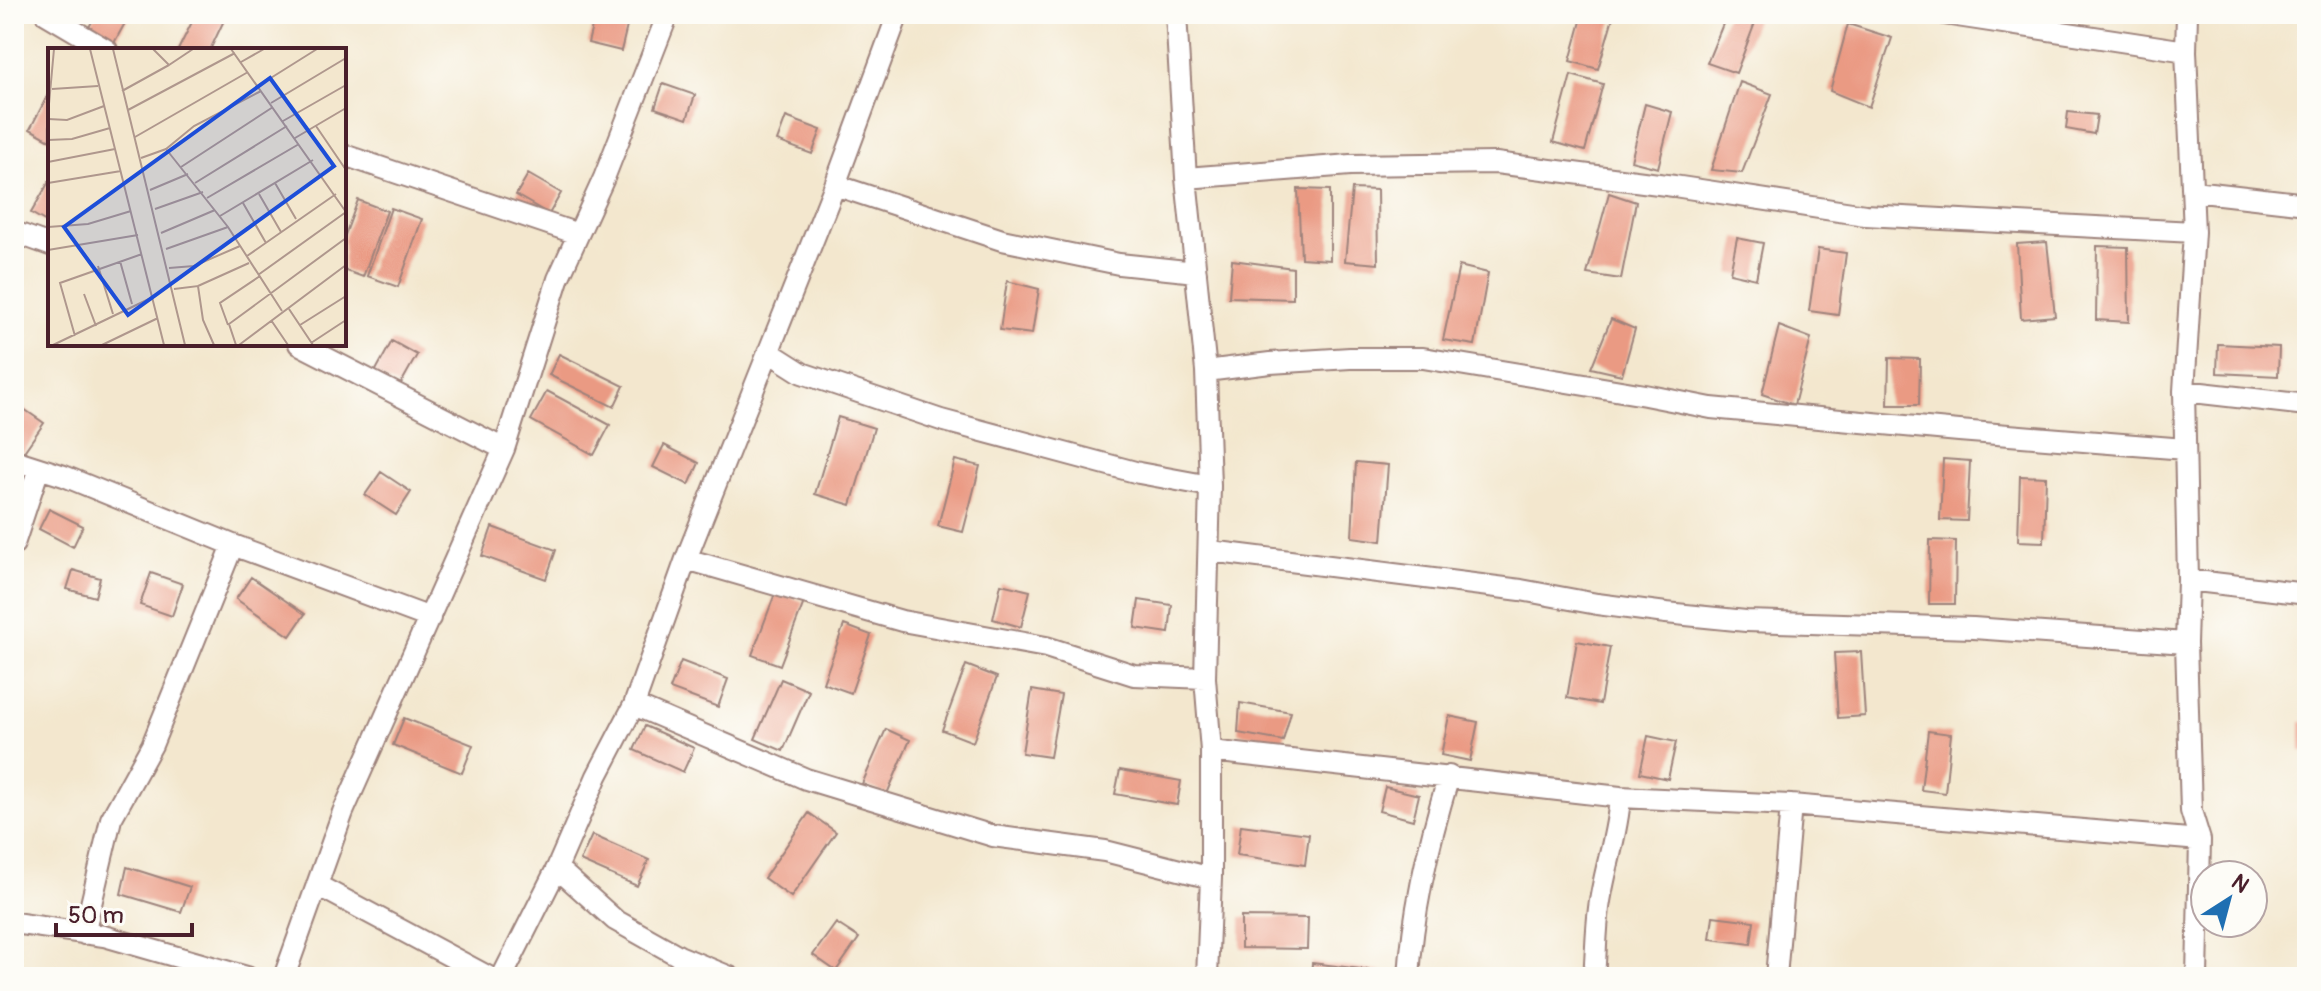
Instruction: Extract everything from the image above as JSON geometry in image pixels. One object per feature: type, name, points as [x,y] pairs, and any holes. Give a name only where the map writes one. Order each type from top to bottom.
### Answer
[{"type":"street","points":[[46,14],[104,48]]},
{"type":"street","points":[[284,977],[343,812],[504,449],[558,279],[604,178],[668,14]]},
{"type":"street","points":[[502,977],[634,705],[686,559],[835,185],[898,14]]},
{"type":"street","points":[[1176,14],[1186,178],[1206,371],[1210,486],[1205,678],[1211,751],[1207,977]]},
{"type":"street","points":[[1944,14],[2186,51]]},
{"type":"street","points":[[2187,14],[2194,232],[2184,391],[2188,580],[2186,643],[2191,811],[2200,840],[2197,977]]},
{"type":"street","points":[[346,156],[578,234]]},
{"type":"street","points":[[1186,178],[1350,165],[1496,163],[1865,215],[2194,232]]},
{"type":"street","points":[[835,185],[1002,240],[1119,264],[1196,272]]},
{"type":"street","points":[[2193,191],[2307,204]]},
{"type":"street","points":[[14,232],[48,244]]},
{"type":"street","points":[[303,346],[504,449]]},
{"type":"street","points":[[769,352],[802,373],[941,420],[1139,473],[1210,486]]},
{"type":"street","points":[[1206,371],[1350,358],[1423,358],[1711,408],[2185,449]]},
{"type":"street","points":[[2184,391],[2307,405]]},
{"type":"street","points":[[14,460],[64,476],[233,545],[430,618]]},
{"type":"street","points":[[14,544],[39,468]]},
{"type":"street","points":[[84,934],[111,819],[152,745],[233,545]]},
{"type":"street","points":[[1210,551],[1521,590],[1597,604],[1746,621],[1958,627],[2186,643]]},
{"type":"street","points":[[686,559],[902,621],[1046,647],[1134,675],[1205,678]]},
{"type":"street","points":[[2188,580],[2307,594]]},
{"type":"street","points":[[634,705],[806,779],[993,836],[1105,851],[1211,878]]},
{"type":"street","points":[[1211,751],[1620,797],[1791,805],[2200,840]]},
{"type":"street","points":[[1409,977],[1410,953],[1432,833],[1449,776]]},
{"type":"street","points":[[1594,977],[1599,909],[1609,853],[1619,820],[1620,797]]},
{"type":"street","points":[[1776,977],[1791,805]]},
{"type":"street","points":[[557,868],[615,920],[679,956],[730,977]]},
{"type":"street","points":[[317,885],[489,977]]},
{"type":"street","points":[[14,923],[104,936],[247,977]]},
{"type":"building","points":[[96,14],[130,14],[114,43],[88,29]]},
{"type":"building","points":[[196,14],[227,14],[211,48],[179,48]]},
{"type":"building","points":[[1583,14],[1614,14],[1598,69],[1570,61]]},
{"type":"building","points":[[1727,14],[1740,14],[1756,20],[1736,73],[1707,63]]},
{"type":"building","points":[[594,18],[627,26],[621,51],[588,43]]},
{"type":"building","points":[[1848,24],[1892,38],[1869,107],[1830,91]]},
{"type":"building","points":[[1571,75],[1603,84],[1585,151],[1553,142]]},
{"type":"building","points":[[1740,82],[1772,94],[1742,173],[1711,170]]},
{"type":"building","points":[[663,84],[695,95],[687,119],[655,108]]},
{"type":"building","points":[[48,95],[48,139],[30,129]]},
{"type":"building","points":[[1645,104],[1672,112],[1658,168],[1631,161]]},
{"type":"building","points":[[2068,112],[2097,115],[2094,134],[2066,129]]},
{"type":"building","points":[[786,117],[821,130],[812,154],[777,141]]},
{"type":"building","points":[[528,174],[561,193],[549,214],[516,195]]},
{"type":"building","points":[[48,183],[48,223],[31,213]]},
{"type":"building","points":[[1298,189],[1330,190],[1330,260],[1301,258]]},
{"type":"building","points":[[1352,189],[1377,190],[1378,264],[1345,261]]},
{"type":"building","points":[[1609,193],[1636,202],[1621,279],[1587,274]]},
{"type":"building","points":[[358,200],[387,211],[363,277],[346,271],[346,233]]},
{"type":"building","points":[[391,208],[422,219],[398,287],[367,276]]},
{"type":"building","points":[[1737,238],[1763,243],[1756,279],[1730,273]]},
{"type":"building","points":[[2047,242],[2055,316],[2021,319],[2017,244]]},
{"type":"building","points":[[2097,246],[2128,247],[2129,322],[2096,320]]},
{"type":"building","points":[[1818,249],[1846,253],[1838,315],[1809,311]]},
{"type":"building","points":[[1232,260],[1293,268],[1293,299],[1229,297]]},
{"type":"building","points":[[1459,266],[1488,273],[1475,345],[1443,340]]},
{"type":"building","points":[[1007,281],[1039,289],[1032,334],[1000,330]]},
{"type":"building","points":[[1611,319],[1635,329],[1622,375],[1591,368]]},
{"type":"building","points":[[1779,326],[1811,338],[1794,405],[1762,394]]},
{"type":"building","points":[[392,341],[417,355],[399,387],[374,374]]},
{"type":"building","points":[[2218,344],[2279,347],[2278,376],[2217,373]]},
{"type":"building","points":[[559,354],[624,386],[614,407],[549,375]]},
{"type":"building","points":[[1889,358],[1920,359],[1919,405],[1888,405]]},
{"type":"building","points":[[547,391],[610,425],[594,455],[531,420]]},
{"type":"building","points":[[21,407],[44,423],[23,453],[14,446],[14,418]]},
{"type":"building","points":[[838,417],[874,428],[851,505],[815,494]]},
{"type":"building","points":[[664,445],[699,463],[689,485],[653,467]]},
{"type":"building","points":[[1943,459],[1970,461],[1967,521],[1940,520]]},
{"type":"building","points":[[955,460],[980,466],[963,532],[938,526]]},
{"type":"building","points":[[1356,462],[1388,465],[1382,541],[1352,537]]},
{"type":"building","points":[[381,472],[411,492],[396,515],[365,495]]},
{"type":"building","points":[[2020,476],[2046,477],[2044,542],[2018,541]]},
{"type":"building","points":[[49,509],[83,526],[73,547],[39,529]]},
{"type":"building","points":[[492,527],[556,550],[546,579],[482,556]]},
{"type":"building","points":[[1930,540],[1956,541],[1955,604],[1929,604]]},
{"type":"building","points":[[73,570],[100,578],[95,597],[67,589]]},
{"type":"building","points":[[151,573],[183,584],[172,616],[140,605]]},
{"type":"building","points":[[251,577],[305,614],[290,636],[236,599]]},
{"type":"building","points":[[1001,584],[1030,591],[1021,627],[993,619]]},
{"type":"building","points":[[776,591],[804,602],[780,665],[752,655]]},
{"type":"building","points":[[1139,600],[1172,605],[1169,633],[1135,628]]},
{"type":"building","points":[[844,625],[871,635],[851,693],[823,683]]},
{"type":"building","points":[[1577,641],[1610,647],[1600,704],[1567,698]]},
{"type":"building","points":[[1861,652],[1865,716],[1838,718],[1834,653]]},
{"type":"building","points":[[681,661],[728,679],[718,707],[670,689]]},
{"type":"building","points":[[966,665],[997,677],[973,742],[942,730]]},
{"type":"building","points":[[781,679],[809,691],[783,751],[755,739]]},
{"type":"building","points":[[1032,690],[1061,695],[1050,757],[1022,753]]},
{"type":"building","points":[[1240,703],[1291,712],[1283,741],[1238,733]]},
{"type":"building","points":[[1449,716],[1478,722],[1470,761],[1441,755]]},
{"type":"building","points":[[404,718],[473,745],[462,773],[393,745]]},
{"type":"building","points":[[2301,722],[2307,722],[2307,751],[2301,751]]},
{"type":"building","points":[[645,726],[694,748],[683,772],[634,750]]},
{"type":"building","points":[[886,729],[910,740],[887,794],[862,784]]},
{"type":"building","points":[[1928,731],[1951,734],[1945,793],[1921,790]]},
{"type":"building","points":[[1648,736],[1676,742],[1668,779],[1640,773]]},
{"type":"building","points":[[1120,770],[1181,781],[1177,805],[1115,794]]},
{"type":"building","points":[[1385,787],[1419,795],[1413,820],[1379,811]]},
{"type":"building","points":[[809,813],[836,832],[791,897],[764,878]]},
{"type":"building","points":[[1241,825],[1309,834],[1305,865],[1237,855]]},
{"type":"building","points":[[592,835],[649,860],[637,886],[580,861]]},
{"type":"building","points":[[127,867],[190,887],[181,912],[121,894]]},
{"type":"building","points":[[1713,916],[1754,921],[1751,944],[1710,939]]},
{"type":"building","points":[[1241,917],[1308,918],[1307,949],[1241,948]]},
{"type":"building","points":[[836,923],[859,938],[836,971],[813,955]]},
{"type":"building","points":[[1312,963],[1385,972],[1385,977],[1311,977]]}]
